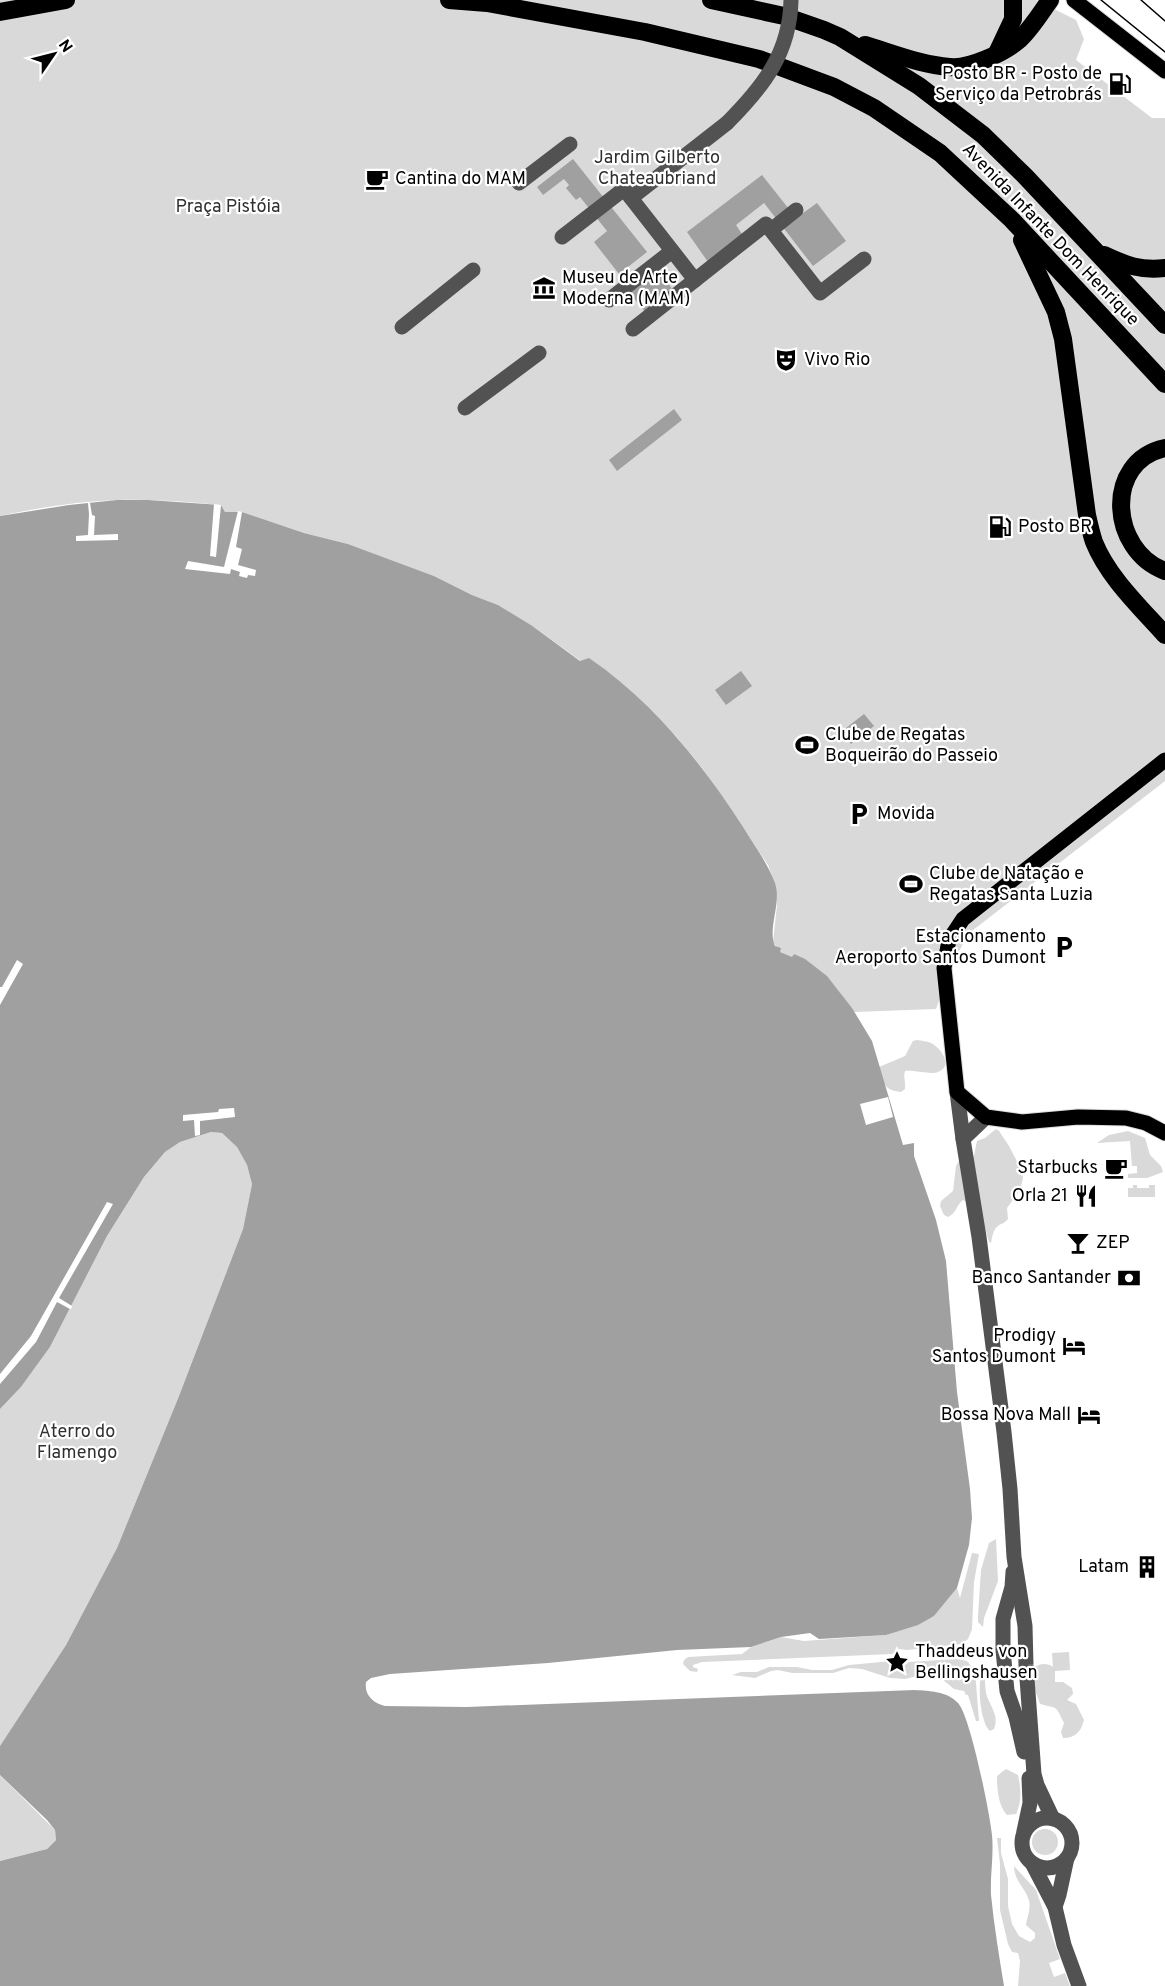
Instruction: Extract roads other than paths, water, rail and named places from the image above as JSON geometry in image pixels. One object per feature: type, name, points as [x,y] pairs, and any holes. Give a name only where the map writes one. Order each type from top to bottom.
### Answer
[{"type":"highway","points":[[0,12],[66,0]]},
{"type":"highway","name":"Avenida Infante Dom Henrique","points":[[449,0],[487,3],[645,32],[759,59],[834,87],[874,108],[940,153],[1012,220],[1165,384]]},
{"type":"highway","name":"Avenida Infante Dom Henrique","points":[[711,0],[784,16],[840,37],[919,86],[983,135],[1025,176],[1165,325]]},
{"type":"highway","points":[[997,53],[1013,19],[1013,0]]},
{"type":"highway","points":[[840,37],[914,60],[953,68],[966,66],[997,53],[1017,41],[1029,30],[1050,0]]},
{"type":"highway","points":[[1012,220],[1056,312],[1063,339],[1087,515],[1094,542],[1114,575],[1165,635]]},
{"type":"highway","points":[[1096,251],[1132,267],[1151,270],[1165,268]]},
{"type":"highway","points":[[1165,448],[1146,456],[1130,473],[1121,506],[1123,526],[1131,543],[1146,560],[1165,571]]},
{"type":"main road","points":[[1074,0],[1165,71]]},
{"type":"main road","points":[[1165,760],[963,918],[949,940],[944,968],[957,1092],[986,1117],[1022,1122],[1078,1117],[1126,1118],[1146,1123],[1165,1133]]},
{"type":"street","points":[[631,198],[727,123],[761,87],[781,51],[789,28],[791,0]]},
{"type":"street","points":[[519,183],[570,144]]},
{"type":"street","points":[[562,237],[624,189],[695,280]]},
{"type":"street","points":[[775,227],[795,211]]},
{"type":"street","points":[[633,329],[766,224],[775,227],[819,293],[864,259]]},
{"type":"street","points":[[609,300],[672,251]]},
{"type":"street","points":[[402,327],[473,270]]},
{"type":"street","points":[[465,408],[539,353]]},
{"type":"street","points":[[957,1092],[979,1237],[1003,1425],[1014,1557],[1024,1616],[1028,1710],[1034,1774],[1036,1785],[1053,1819]]},
{"type":"street","points":[[963,1139],[986,1117]]},
{"type":"street","points":[[1146,1123],[1165,1140]]},
{"type":"street","points":[[1014,1557],[1012,1587],[1004,1619],[1003,1650],[1007,1690],[1016,1717],[1030,1788],[1030,1803],[1022,1848],[1026,1857],[1039,1867],[1054,1867],[1067,1858]]},
{"type":"street","points":[[1024,1832],[1036,1820],[1053,1819],[1065,1825],[1071,1839],[1071,1849],[1055,1907]]},
{"type":"street","points":[[1032,1863],[1055,1907],[1064,1946],[1079,1986]]},
{"type":"tunnel","points":[[473,270],[544,215]]},
{"type":"tunnel","points":[[539,353],[609,300]]},
{"type":"tram line","points":[[1101,0],[1165,52]]},
{"type":"tram line","points":[[1141,0],[1165,21]]},
{"type":"place","name":"Posto BR - Posto de Serviço da Petrobrás","points":[[1120,84]]},
{"type":"place","name":"Cantina do MAM","points":[[377,179]]},
{"type":"place","name":"Museu de Arte Moderna (MAM)","points":[[544,288]]},
{"type":"place","name":"Vivo Rio","points":[[786,360]]},
{"type":"place","name":"Posto BR","points":[[1000,527]]},
{"type":"place","name":"Clube de Regatas Boqueirão do Passeio","points":[[807,745]]},
{"type":"place","name":"Movida","points":[[859,814]]},
{"type":"place","name":"Clube de Natação e Regatas Santa Luzia","points":[[911,884]]},
{"type":"place","name":"Estacionamento Aeroporto Santos Dumont","points":[[1064,947]]},
{"type":"place","name":"Starbucks","points":[[1116,1168]]},
{"type":"place","name":"Orla 21","points":[[1086,1196]]},
{"type":"place","name":"ZEP","points":[[1078,1243]]},
{"type":"place","name":"Banco Santander","points":[[1129,1278]]},
{"type":"place","name":"Prodigy Santos Dumont","points":[[1074,1346]]},
{"type":"place","name":"Bossa Nova Mall","points":[[1089,1415]]},
{"type":"place","name":"Latam","points":[[1147,1567]]},
{"type":"place","name":"Thaddeus von Bellingshausen","points":[[897,1662]]},
{"type":"park label","name":"Jardim Gilberto Chateaubriand","points":[[657,168]]},
{"type":"park label","name":"Praça Pistóia","points":[[228,207]]},
{"type":"park label","name":"Aterro do Flamengo","points":[[77,1442]]}]
